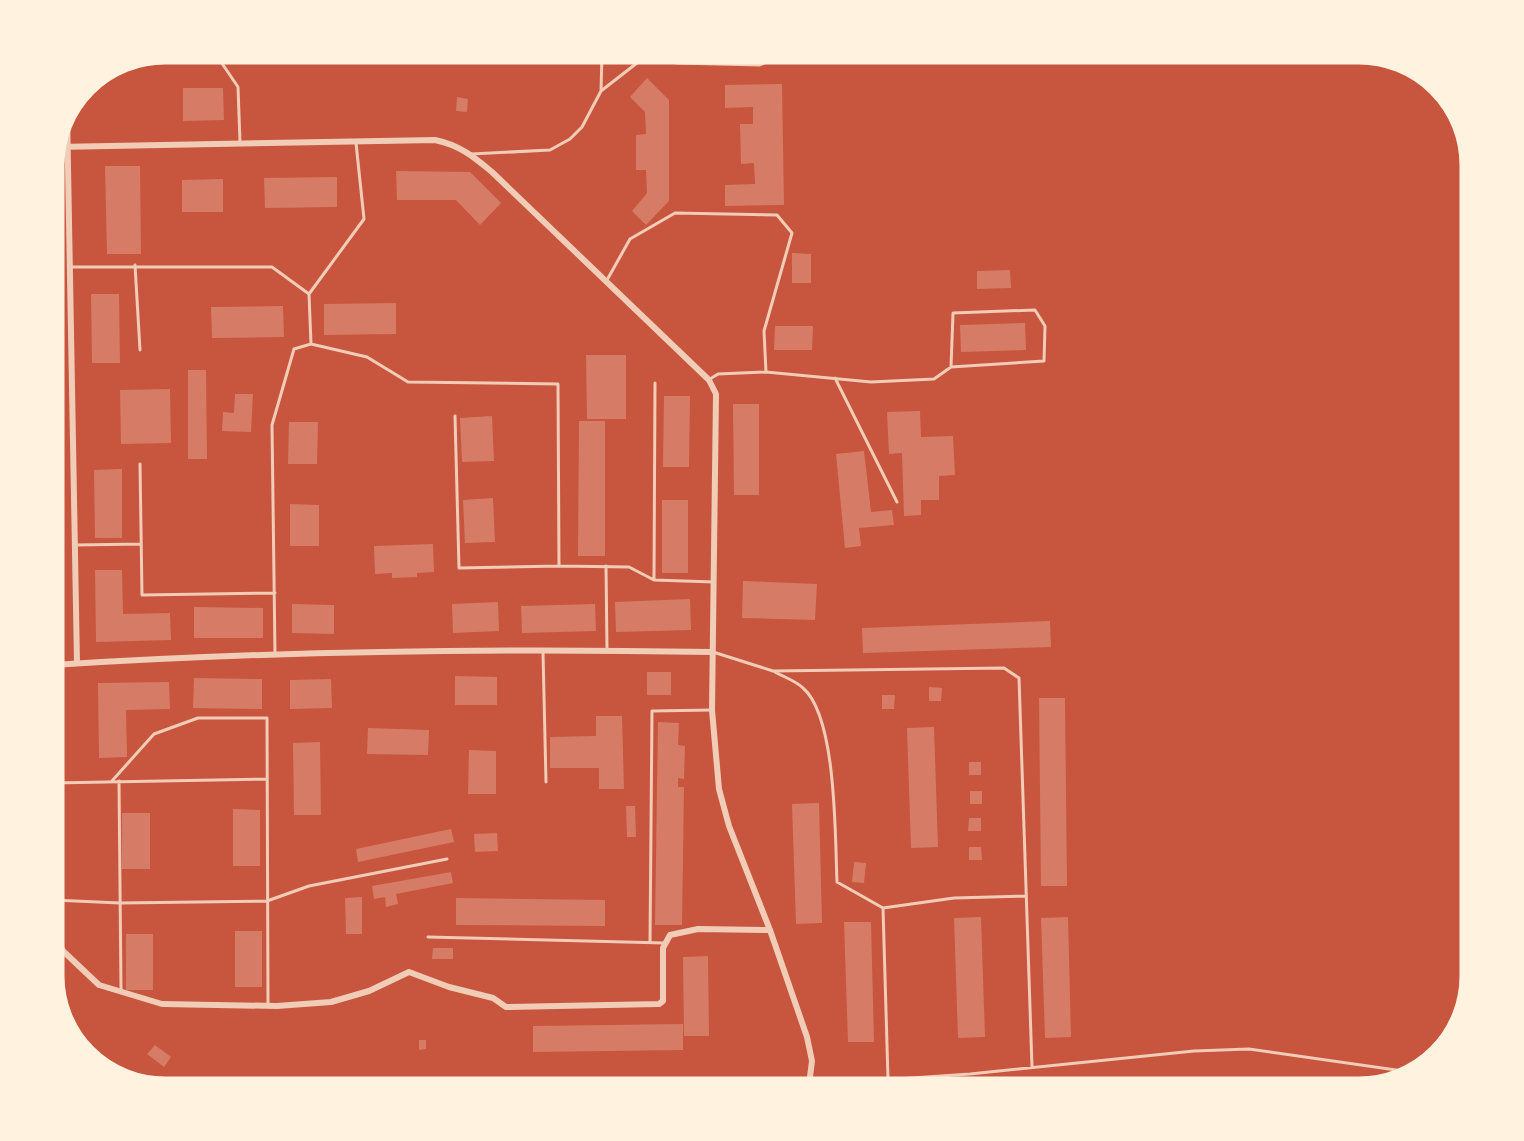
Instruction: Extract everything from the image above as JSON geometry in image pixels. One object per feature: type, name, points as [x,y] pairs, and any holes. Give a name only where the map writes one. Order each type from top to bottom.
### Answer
[{"type":"street","points":[[68,134],[77,663]]},
{"type":"street","points":[[65,146],[435,140],[454,144],[471,154],[607,280],[709,380],[716,394],[712,710],[722,798],[729,826],[770,930],[807,1037],[812,1061],[810,1078]]},
{"type":"street","points":[[63,664],[275,654],[543,649],[713,652]]},
{"type":"street","points":[[63,951],[99,985],[162,1004],[268,1006],[331,1002],[369,991],[409,972],[448,987],[493,998],[506,1007],[659,1004],[663,1002],[663,948],[670,935],[698,929],[770,930]]},
{"type":"lane","points":[[222,63],[238,87],[240,143]]},
{"type":"lane","points":[[602,63],[602,91]]},
{"type":"lane","points":[[471,154],[549,150],[570,139],[582,127],[602,91],[637,63]]},
{"type":"lane","points":[[678,63],[760,65],[764,63]]},
{"type":"lane","points":[[310,344],[309,294],[364,219],[356,141]]},
{"type":"lane","points":[[607,280],[630,239],[675,213],[777,215],[792,233],[764,331],[766,372]]},
{"type":"lane","points":[[70,267],[135,265],[272,267],[309,294]]},
{"type":"lane","points":[[135,265],[140,350]]},
{"type":"lane","points":[[709,380],[718,374],[766,372],[871,382],[934,380],[951,367],[1044,361],[1045,326],[1035,310],[953,313],[951,367]]},
{"type":"lane","points":[[275,654],[272,425],[294,350],[310,344],[367,357],[408,382],[558,384],[559,566]]},
{"type":"lane","points":[[836,378],[897,502]]},
{"type":"lane","points":[[654,580],[655,383]]},
{"type":"lane","points":[[455,416],[459,568],[629,567],[654,580],[714,582]]},
{"type":"lane","points":[[140,464],[142,595],[275,593]]},
{"type":"lane","points":[[74,545],[141,544]]},
{"type":"lane","points":[[606,566],[607,650]]},
{"type":"lane","points":[[543,649],[546,782]]},
{"type":"lane","points":[[713,652],[773,671],[805,689],[822,720],[829,752],[837,882],[883,908],[954,898],[1026,896]]},
{"type":"lane","points":[[773,671],[1005,668],[1019,678],[1032,1068]]},
{"type":"lane","points":[[650,943],[652,711],[712,710]]},
{"type":"lane","points":[[111,782],[154,734],[198,718],[267,718],[268,1006]]},
{"type":"lane","points":[[63,783],[267,779]]},
{"type":"lane","points":[[119,782],[121,992]]},
{"type":"lane","points":[[63,900],[120,903],[267,901],[309,886],[447,859]]},
{"type":"lane","points":[[883,908],[888,1078]]},
{"type":"lane","points":[[428,937],[666,943]]},
{"type":"lane","points":[[901,1078],[1032,1068],[1194,1051],[1249,1050],[1398,1070]]},
{"type":"building","points":[[647,78],[669,100],[669,201],[646,225],[632,211],[647,193],[646,170],[636,170],[636,135],[646,134],[645,112],[630,97]]},
{"type":"building","points":[[782,84],[784,205],[725,206],[725,185],[755,184],[754,163],[741,164],[740,124],[753,124],[753,107],[725,108],[725,85]]},
{"type":"building","points":[[183,88],[223,88],[224,120],[183,121]]},
{"type":"building","points":[[457,97],[468,99],[467,112],[456,111]]},
{"type":"building","points":[[105,166],[140,166],[141,254],[107,254]]},
{"type":"building","points":[[396,171],[470,172],[501,203],[480,225],[456,200],[397,200]]},
{"type":"building","points":[[337,177],[337,207],[265,208],[264,178]]},
{"type":"building","points":[[223,179],[223,212],[182,212],[182,180]]},
{"type":"building","points":[[792,253],[811,254],[811,283],[792,283]]},
{"type":"building","points":[[1010,270],[1011,288],[977,289],[977,271]]},
{"type":"building","points":[[91,294],[119,294],[120,363],[92,363]]},
{"type":"building","points":[[396,303],[396,334],[324,335],[324,304]]},
{"type":"building","points":[[283,306],[284,337],[212,338],[211,307]]},
{"type":"building","points":[[1025,323],[1026,350],[961,352],[960,325]]},
{"type":"building","points":[[775,326],[813,326],[812,350],[774,350]]},
{"type":"building","points":[[586,355],[626,355],[626,419],[587,419]]},
{"type":"building","points":[[188,370],[206,370],[207,459],[188,459]]},
{"type":"building","points":[[170,389],[171,443],[121,444],[120,390]]},
{"type":"building","points":[[235,394],[253,394],[251,432],[222,431],[223,412],[234,413]]},
{"type":"building","points":[[664,396],[690,396],[689,467],[663,467]]},
{"type":"building","points":[[733,404],[759,404],[759,495],[734,495]]},
{"type":"building","points":[[920,411],[921,437],[953,436],[955,475],[939,476],[939,500],[921,500],[921,515],[904,516],[902,453],[889,454],[887,412]]},
{"type":"building","points":[[492,416],[494,461],[462,462],[460,418]]},
{"type":"building","points":[[579,421],[605,421],[605,556],[578,556]]},
{"type":"building","points":[[289,422],[318,422],[317,464],[288,464]]},
{"type":"building","points":[[864,451],[871,512],[892,510],[894,525],[859,528],[861,546],[845,548],[836,454]]},
{"type":"building","points":[[122,469],[122,538],[95,538],[94,470]]},
{"type":"building","points":[[493,498],[495,542],[465,543],[463,500]]},
{"type":"building","points":[[662,500],[688,500],[688,573],[662,573]]},
{"type":"building","points":[[290,504],[319,505],[319,546],[290,546]]},
{"type":"building","points":[[433,544],[434,572],[417,573],[417,577],[392,578],[392,573],[375,574],[374,546]]},
{"type":"building","points":[[95,570],[122,570],[123,614],[170,613],[171,640],[96,642]]},
{"type":"building","points":[[743,581],[817,584],[815,620],[742,618]]},
{"type":"building","points":[[690,599],[691,630],[616,632],[615,602]]},
{"type":"building","points":[[498,602],[499,631],[453,633],[452,604]]},
{"type":"building","points":[[292,604],[334,605],[334,634],[292,633]]},
{"type":"building","points":[[595,604],[596,631],[522,633],[521,606]]},
{"type":"building","points":[[194,607],[263,608],[263,638],[194,638]]},
{"type":"building","points":[[1050,621],[1051,647],[863,653],[862,628]]},
{"type":"building","points":[[647,672],[671,672],[671,695],[647,695]]},
{"type":"building","points":[[455,676],[497,677],[497,705],[455,705]]},
{"type":"building","points":[[194,678],[262,679],[262,709],[193,708]]},
{"type":"building","points":[[331,679],[332,708],[290,709],[290,680]]},
{"type":"building","points":[[169,682],[170,709],[126,710],[127,757],[99,758],[98,683]]},
{"type":"building","points":[[929,687],[942,688],[941,701],[929,701]]},
{"type":"building","points":[[882,695],[895,695],[894,709],[882,709]]},
{"type":"building","points":[[1039,698],[1065,698],[1067,886],[1041,886]]},
{"type":"building","points":[[596,716],[622,716],[624,789],[599,789],[599,768],[550,768],[550,737],[596,736]]},
{"type":"building","points":[[658,722],[679,723],[678,745],[685,746],[684,779],[678,778],[678,787],[684,787],[682,925],[655,925]]},
{"type":"building","points":[[934,727],[938,847],[911,848],[907,728]]},
{"type":"building","points":[[368,728],[429,730],[428,755],[367,754]]},
{"type":"building","points":[[320,742],[321,815],[294,815],[293,743]]},
{"type":"building","points":[[469,750],[496,751],[496,794],[468,794]]},
{"type":"building","points":[[969,762],[981,762],[981,775],[969,775]]},
{"type":"building","points":[[970,791],[982,791],[982,804],[970,804]]},
{"type":"building","points":[[819,803],[822,923],[796,924],[792,804]]},
{"type":"building","points":[[626,806],[635,806],[636,837],[627,837]]},
{"type":"building","points":[[233,809],[260,810],[260,866],[233,866]]},
{"type":"building","points":[[122,813],[150,813],[150,869],[122,869]]},
{"type":"building","points":[[969,818],[981,818],[981,831],[968,831]]},
{"type":"building","points":[[451,829],[454,842],[358,862],[356,849]]},
{"type":"building","points":[[497,833],[498,851],[475,852],[474,834]]},
{"type":"building","points":[[969,847],[981,847],[982,860],[969,860]]},
{"type":"building","points":[[854,862],[866,863],[864,883],[852,882]]},
{"type":"building","points":[[451,872],[453,883],[396,894],[398,904],[386,907],[385,897],[374,899],[372,886]]},
{"type":"building","points":[[362,897],[362,934],[346,934],[345,898]]},
{"type":"building","points":[[456,898],[605,900],[605,926],[456,925]]},
{"type":"building","points":[[981,917],[985,1037],[958,1038],[954,918]]},
{"type":"building","points":[[1068,917],[1071,1037],[1045,1038],[1041,918]]},
{"type":"building","points":[[844,922],[871,922],[874,1042],[848,1042]]},
{"type":"building","points":[[235,931],[262,931],[262,987],[235,987]]},
{"type":"building","points":[[126,934],[153,934],[153,990],[126,990]]},
{"type":"building","points":[[433,948],[453,948],[453,959],[432,959]]},
{"type":"building","points":[[708,956],[709,1036],[684,1036],[683,957]]},
{"type":"building","points":[[683,1024],[683,1050],[533,1052],[533,1026]]},
{"type":"building","points":[[419,1040],[426,1040],[426,1049],[419,1050]]},
{"type":"building","points":[[155,1045],[171,1057],[164,1067],[147,1054]]}]
